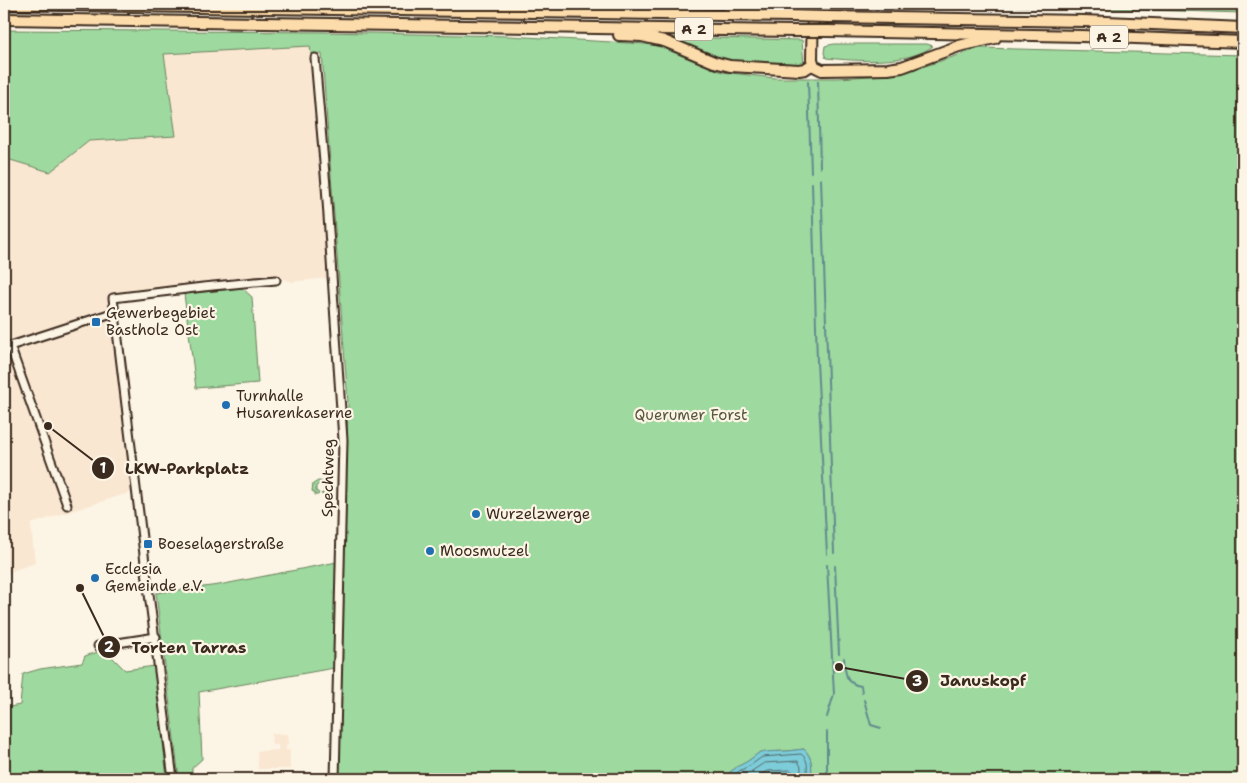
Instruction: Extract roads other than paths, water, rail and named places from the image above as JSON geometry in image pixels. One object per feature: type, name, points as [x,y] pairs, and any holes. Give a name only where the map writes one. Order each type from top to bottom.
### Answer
[{"type":"highway","name":"A 2","points":[[4,4],[1084,21],[1243,28]]},
{"type":"highway","points":[[577,13],[626,7],[635,4]]},
{"type":"highway","points":[[725,4],[748,10],[791,16]]},
{"type":"highway","points":[[813,4],[812,59],[816,68],[822,70],[895,68],[913,64],[959,46],[1018,34]]},
{"type":"highway","name":"A 2","points":[[4,19],[1018,34],[1243,42]]},
{"type":"highway","points":[[594,28],[614,34],[642,36],[664,41],[714,62],[730,66],[798,70],[805,69],[813,64]]},
{"type":"street","name":"Spechtweg","points":[[316,58],[343,440],[335,779]]},
{"type":"street","points":[[173,779],[113,298],[276,280]]},
{"type":"street","points":[[67,505],[7,347],[115,312]]},
{"type":"street","points":[[98,646],[156,638]]},
{"type":"water","points":[[804,749],[807,752],[812,767],[811,779],[729,779],[730,772],[760,752]]},
{"type":"waterway","points":[[818,81],[820,168]]},
{"type":"waterway","points":[[808,82],[811,172]]},
{"type":"waterway","points":[[821,179],[834,553]]},
{"type":"waterway","points":[[812,183],[817,362],[827,554]]},
{"type":"waterway","points":[[827,565],[834,694],[827,717]]},
{"type":"waterway","points":[[835,566],[839,654]]},
{"type":"waterway","points":[[844,658],[849,680],[861,686],[862,693]]},
{"type":"waterway","points":[[864,700],[871,725],[881,728]]},
{"type":"waterway","points":[[827,732],[827,779]]},
{"type":"place","name":"Gewerbegebiet Bastholz Ost","points":[[96,322]]},
{"type":"place","name":"Turnhalle Husarenkaserne","points":[[226,405]]},
{"type":"place","name":"LKW-Parkplatz","points":[[48,426]]},
{"type":"place","name":"Wurzelzwerge","points":[[476,514]]},
{"type":"place","name":"Boeselagerstraße","points":[[148,544]]},
{"type":"place","name":"Moosmutzel","points":[[430,551]]},
{"type":"place","name":"Ecclesia Gemeinde e.V.","points":[[95,578]]},
{"type":"place","name":"Torten Tarras","points":[[80,588]]},
{"type":"place","name":"Januskopf","points":[[839,667]]},
{"type":"park label","name":"Querumer Forst","points":[[691,415]]}]
